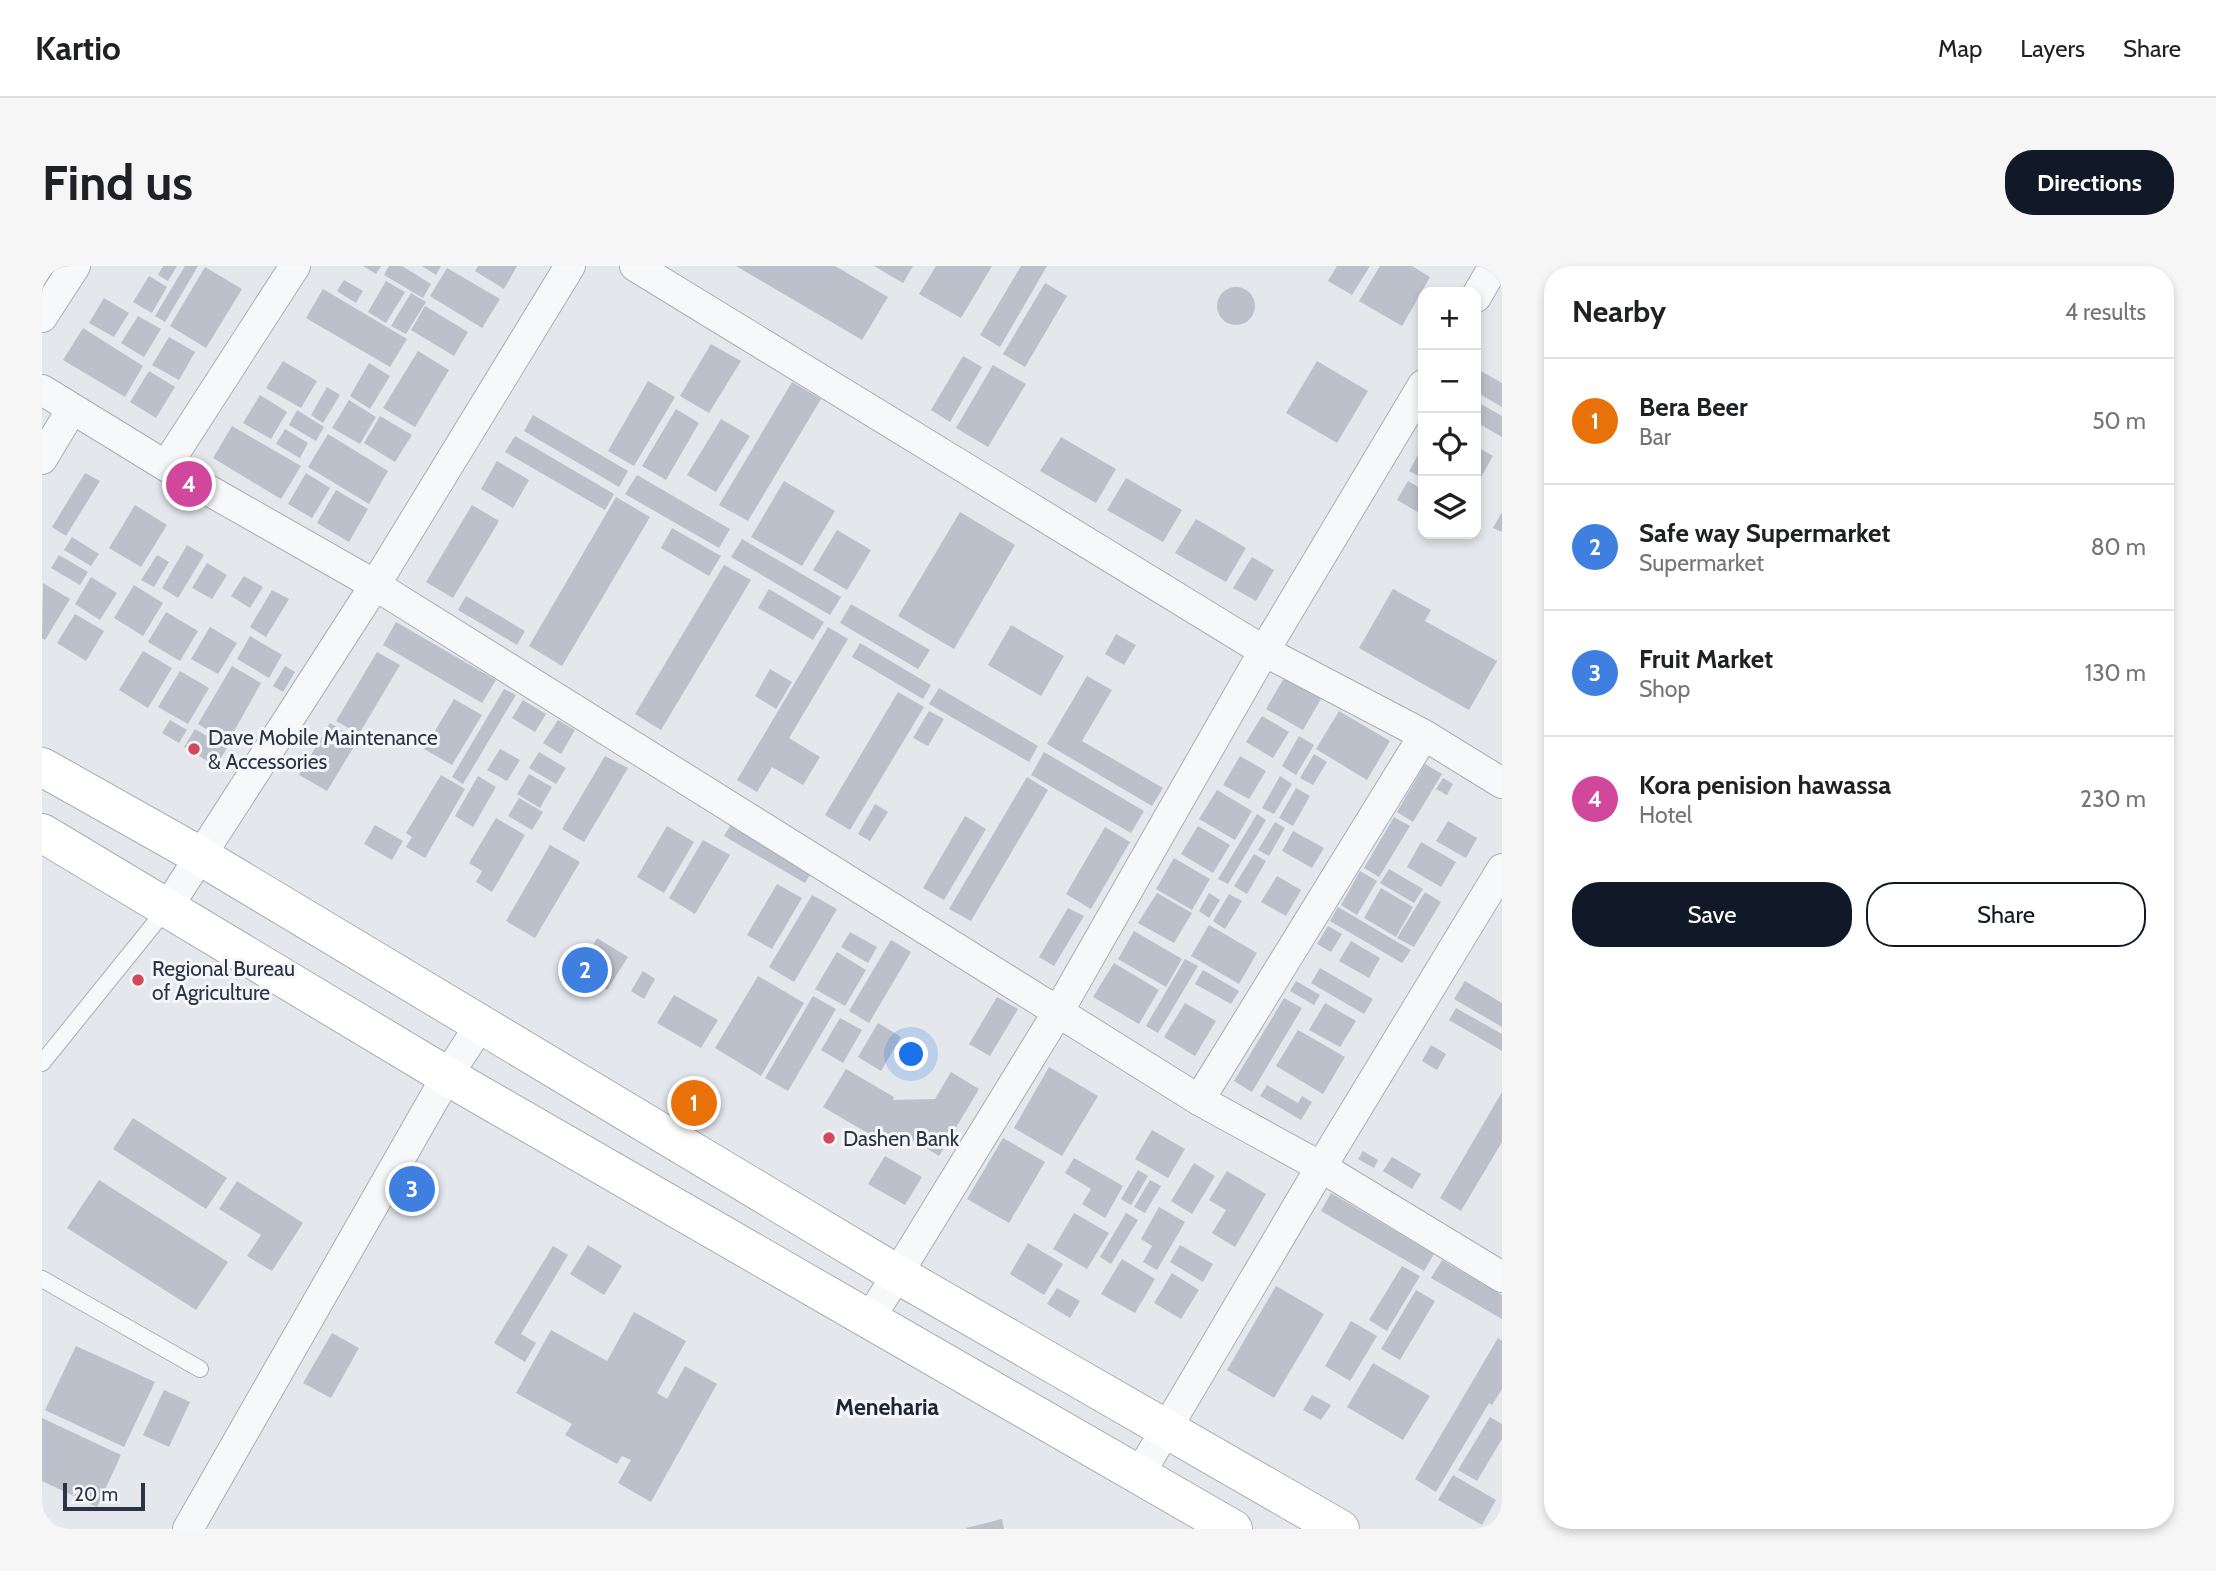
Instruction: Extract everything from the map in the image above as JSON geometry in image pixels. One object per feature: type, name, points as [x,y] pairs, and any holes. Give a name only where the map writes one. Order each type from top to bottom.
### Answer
[{"type":"main road","points":[[42,767],[202,858],[897,1274],[1340,1529]]},
{"type":"main road","points":[[42,833],[447,1076],[1233,1529]]},
{"type":"street","points":[[42,317],[75,266]]},
{"type":"street","points":[[166,466],[295,266]]},
{"type":"street","points":[[167,908],[202,858],[375,584],[570,266]]},
{"type":"street","points":[[635,266],[1264,651],[1424,735],[1502,783]]},
{"type":"street","points":[[1481,288],[1494,266]]},
{"type":"street","points":[[42,390],[166,466],[375,584],[1199,1100],[1321,1167],[1502,1277]]},
{"type":"street","points":[[869,1320],[1058,1012],[1264,651],[1418,393]]},
{"type":"street","points":[[42,459],[72,408]]},
{"type":"street","points":[[1199,1100],[1424,735]]},
{"type":"street","points":[[1139,1475],[1321,1167],[1502,869]]},
{"type":"street","points":[[188,1529],[447,1076],[481,1024]]},
{"type":"lane","points":[[42,1063],[167,908]]},
{"type":"lane","points":[[42,1279],[200,1369]]},
{"type":"building","points":[[163,266],[177,266],[168,281],[158,275]]},
{"type":"building","points":[[185,266],[198,266],[165,322],[155,316]]},
{"type":"building","points":[[363,266],[381,266],[376,274]]},
{"type":"building","points":[[389,266],[402,266],[431,284],[423,298],[384,275]]},
{"type":"building","points":[[422,266],[441,266],[436,275]]},
{"type":"building","points":[[478,266],[517,266],[504,289],[475,271]]},
{"type":"building","points":[[736,266],[835,266],[888,297],[862,340]]},
{"type":"building","points":[[874,266],[913,266],[903,283]]},
{"type":"building","points":[[936,266],[992,266],[961,318],[919,294]]},
{"type":"building","points":[[1021,266],[1047,266],[1000,347],[980,335]]},
{"type":"building","points":[[1337,266],[1370,266],[1352,295],[1328,281]]},
{"type":"building","points":[[1380,266],[1412,266],[1430,277],[1424,287],[1418,287],[1418,298],[1402,326],[1359,301]]},
{"type":"building","points":[[205,267],[242,289],[206,348],[170,326]]},
{"type":"building","points":[[447,268],[500,299],[482,328],[430,296]]},
{"type":"building","points":[[149,276],[167,287],[152,313],[133,302]]},
{"type":"building","points":[[344,280],[363,291],[356,303],[337,291]]},
{"type":"building","points":[[386,281],[405,292],[386,323],[368,312]]},
{"type":"building","points":[[1045,283],[1067,296],[1025,367],[1003,354]]},
{"type":"building","points":[[1236,287],[1249,293],[1255,306],[1249,319],[1236,325],[1223,319],[1217,306],[1223,293]]},
{"type":"building","points":[[323,289],[407,339],[390,367],[306,318]]},
{"type":"building","points":[[411,293],[426,302],[406,334],[391,326]]},
{"type":"building","points":[[104,298],[129,313],[114,337],[89,323]]},
{"type":"building","points":[[425,306],[468,332],[454,356],[411,330]]},
{"type":"building","points":[[138,316],[161,329],[144,357],[121,343]]},
{"type":"building","points":[[83,328],[143,366],[125,397],[63,360]]},
{"type":"building","points":[[169,337],[195,352],[179,380],[152,365]]},
{"type":"building","points":[[711,344],[741,361],[709,413],[680,396]]},
{"type":"building","points":[[418,351],[449,370],[415,427],[383,408]]},
{"type":"building","points":[[963,356],[982,367],[950,422],[931,410]]},
{"type":"building","points":[[283,361],[317,381],[301,408],[266,388]]},
{"type":"building","points":[[1317,361],[1368,391],[1337,443],[1286,413]]},
{"type":"building","points":[[369,363],[390,376],[370,409],[350,396]]},
{"type":"building","points":[[993,365],[1026,384],[988,447],[956,428]]},
{"type":"building","points":[[149,371],[175,387],[156,418],[130,402]]},
{"type":"building","points":[[1481,371],[1502,383],[1502,407],[1481,395]]},
{"type":"building","points":[[648,381],[675,397],[634,466],[608,451]]},
{"type":"building","points":[[792,382],[821,399],[748,521],[719,505]]},
{"type":"building","points":[[327,387],[340,395],[323,423],[311,415]]},
{"type":"building","points":[[260,395],[287,412],[271,439],[243,423]]},
{"type":"building","points":[[349,400],[376,417],[360,444],[332,428]]},
{"type":"building","points":[[1481,404],[1502,416],[1502,437],[1481,425]]},
{"type":"building","points":[[676,409],[699,423],[666,480],[642,466]]},
{"type":"building","points":[[297,410],[324,427],[316,441],[289,425]]},
{"type":"building","points":[[533,415],[628,471],[619,487],[524,431]]},
{"type":"building","points":[[380,416],[412,435],[395,462],[364,443]]},
{"type":"building","points":[[721,419],[750,436],[716,492],[687,475]]},
{"type":"building","points":[[232,426],[301,466],[281,499],[213,458]]},
{"type":"building","points":[[285,429],[308,443],[300,458],[276,444]]},
{"type":"building","points":[[328,434],[388,471],[369,504],[308,467]]},
{"type":"building","points":[[515,436],[614,494],[605,510],[505,452]]},
{"type":"building","points":[[1061,437],[1116,469],[1096,503],[1040,471]]},
{"type":"building","points":[[1481,449],[1493,456],[1481,477]]},
{"type":"building","points":[[1418,455],[1418,476],[1409,471]]},
{"type":"building","points":[[497,461],[529,480],[513,508],[481,489]]},
{"type":"building","points":[[85,473],[100,481],[66,536],[52,527]]},
{"type":"building","points":[[306,473],[330,488],[312,518],[288,504]]},
{"type":"building","points":[[637,475],[730,529],[719,548],[625,494]]},
{"type":"building","points":[[1126,478],[1182,510],[1163,542],[1107,510]]},
{"type":"building","points":[[784,481],[835,511],[802,566],[751,537]]},
{"type":"building","points":[[1408,481],[1418,487],[1418,512],[1397,500]]},
{"type":"building","points":[[336,490],[368,509],[349,542],[317,523]]},
{"type":"building","points":[[616,497],[650,517],[562,666],[529,646]]},
{"type":"building","points":[[135,505],[167,525],[141,567],[109,548]]},
{"type":"building","points":[[472,505],[499,521],[453,598],[426,582]]},
{"type":"building","points":[[960,512],[1015,545],[954,649],[898,616]]},
{"type":"building","points":[[1502,512],[1502,532],[1493,528]]},
{"type":"building","points":[[1196,519],[1246,548],[1226,582],[1175,553]]},
{"type":"building","points":[[672,528],[721,556],[709,576],[661,548]]},
{"type":"building","points":[[837,530],[871,550],[847,590],[813,570]]},
{"type":"building","points":[[72,537],[99,554],[91,566],[64,550]]},
{"type":"building","points":[[742,539],[841,597],[830,615],[731,557]]},
{"type":"building","points":[[187,545],[204,555],[178,598],[162,588]]},
{"type":"building","points":[[59,555],[88,572],[80,585],[51,568]]},
{"type":"building","points":[[157,555],[169,562],[154,587],[141,580]]},
{"type":"building","points":[[1252,557],[1274,570],[1256,601],[1233,588]]},
{"type":"building","points":[[207,563],[227,575],[212,599],[192,588]]},
{"type":"building","points":[[724,565],[751,580],[661,730],[635,714]]},
{"type":"building","points":[[244,576],[263,587],[250,608],[231,596]]},
{"type":"building","points":[[91,577],[117,593],[100,620],[75,604]]},
{"type":"building","points":[[43,583],[70,599],[45,640],[42,638]]},
{"type":"building","points":[[134,585],[163,603],[143,636],[114,618]]},
{"type":"building","points":[[769,589],[824,622],[813,640],[758,608]]},
{"type":"building","points":[[1393,589],[1431,610],[1425,621],[1497,661],[1469,710],[1359,648]]},
{"type":"building","points":[[272,590],[289,599],[266,637],[250,627]]},
{"type":"building","points":[[466,596],[525,631],[517,645],[458,610]]},
{"type":"building","points":[[851,604],[930,650],[918,669],[840,623]]},
{"type":"building","points":[[166,612],[198,631],[180,661],[148,642]]},
{"type":"building","points":[[75,614],[104,631],[86,661],[57,643]]},
{"type":"building","points":[[396,622],[496,680],[482,703],[383,645]]},
{"type":"building","points":[[1011,625],[1064,656],[1041,696],[988,665]]},
{"type":"building","points":[[210,627],[237,643],[218,674],[191,659]]},
{"type":"building","points":[[828,627],[848,639],[789,738],[820,757],[803,785],[772,767],[757,792],[737,780]]},
{"type":"building","points":[[1116,634],[1136,645],[1124,665],[1105,654]]},
{"type":"building","points":[[250,636],[282,655],[269,678],[237,659]]},
{"type":"building","points":[[860,643],[931,685],[923,699],[852,657]]},
{"type":"building","points":[[143,651],[172,668],[148,708],[119,690]]},
{"type":"building","points":[[377,652],[400,665],[359,734],[336,721]]},
{"type":"building","points":[[232,666],[261,683],[228,742],[198,724]]},
{"type":"building","points":[[285,666],[295,672],[283,692],[273,686]]},
{"type":"building","points":[[770,669],[792,682],[776,709],[755,696]]},
{"type":"building","points":[[180,671],[209,688],[188,724],[158,707]]},
{"type":"building","points":[[1087,676],[1112,690],[1082,741],[1163,788],[1152,806],[1047,744]]},
{"type":"building","points":[[1284,678],[1321,699],[1303,730],[1266,709]]},
{"type":"building","points":[[939,688],[1038,746],[1029,762],[929,704]]},
{"type":"building","points":[[504,689],[516,695],[463,784],[452,777]]},
{"type":"building","points":[[898,692],[924,707],[850,830],[825,815]]},
{"type":"building","points":[[454,699],[482,715],[452,765],[424,749]]},
{"type":"building","points":[[523,700],[546,714],[535,732],[512,718]]},
{"type":"building","points":[[929,711],[944,719],[928,746],[913,738]]},
{"type":"building","points":[[1339,711],[1390,741],[1367,780],[1316,749]]},
{"type":"building","points":[[1262,716],[1289,732],[1273,758],[1246,742]]},
{"type":"building","points":[[170,720],[187,730],[179,743],[162,733]]},
{"type":"building","points":[[558,720],[575,730],[561,754],[543,743]]},
{"type":"building","points":[[330,723],[358,740],[327,791],[299,775]]},
{"type":"building","points":[[195,729],[227,748],[216,766],[184,747]]},
{"type":"building","points":[[1299,736],[1314,745],[1296,775],[1282,766]]},
{"type":"building","points":[[500,749],[520,760],[507,781],[487,770]]},
{"type":"building","points":[[539,752],[566,768],[556,784],[529,768]]},
{"type":"building","points":[[1044,752],[1144,811],[1131,833],[1031,775]]},
{"type":"building","points":[[1314,754],[1327,762],[1313,785],[1300,778]]},
{"type":"building","points":[[605,756],[628,768],[584,842],[562,829]]},
{"type":"building","points":[[1240,756],[1266,771],[1249,799],[1223,785]]},
{"type":"building","points":[[1425,764],[1442,774],[1413,822],[1397,812]]},
{"type":"building","points":[[529,774],[552,787],[540,808],[517,794]]},
{"type":"building","points":[[441,775],[465,789],[425,858],[406,847],[412,837],[406,833]]},
{"type":"building","points":[[478,776],[496,787],[473,827],[455,816]]},
{"type":"building","points":[[1280,776],[1292,784],[1274,814],[1262,808]]},
{"type":"building","points":[[1027,777],[1048,790],[971,921],[949,909]]},
{"type":"building","points":[[1443,778],[1453,784],[1447,795],[1436,789]]},
{"type":"building","points":[[1296,788],[1310,796],[1293,826],[1279,818]]},
{"type":"building","points":[[1217,790],[1252,811],[1235,840],[1199,819]]},
{"type":"building","points":[[519,798],[543,812],[532,830],[508,816]]},
{"type":"building","points":[[875,804],[888,812],[870,841],[858,834]]},
{"type":"building","points":[[1257,814],[1266,820],[1228,884],[1218,879]]},
{"type":"building","points":[[965,816],[986,829],[944,900],[923,888]]},
{"type":"building","points":[[1394,817],[1410,826],[1379,877],[1364,868]]},
{"type":"building","points":[[496,818],[525,835],[492,892],[476,882],[482,871],[469,863]]},
{"type":"building","points":[[1448,821],[1477,838],[1466,858],[1436,841]]},
{"type":"building","points":[[1275,822],[1285,828],[1269,856],[1258,850]]},
{"type":"building","points":[[732,823],[813,870],[805,883],[724,836]]},
{"type":"building","points":[[375,825],[403,841],[392,860],[364,844]]},
{"type":"building","points":[[667,826],[694,842],[664,893],[637,877]]},
{"type":"building","points":[[1198,826],[1230,845],[1213,873],[1181,854]]},
{"type":"building","points":[[1105,827],[1130,842],[1091,909],[1066,894]]},
{"type":"building","points":[[1293,831],[1324,848],[1312,868],[1282,851]]},
{"type":"building","points":[[703,840],[730,855],[695,914],[669,898]]},
{"type":"building","points":[[1421,842],[1456,862],[1441,887],[1407,867]]},
{"type":"building","points":[[550,845],[580,862],[535,938],[506,921]]},
{"type":"building","points":[[1254,854],[1266,861],[1247,894],[1234,886]]},
{"type":"building","points":[[1174,858],[1210,879],[1192,910],[1156,889]]},
{"type":"building","points":[[1389,869],[1423,889],[1414,903],[1380,883]]},
{"type":"building","points":[[1360,871],[1377,881],[1357,915],[1341,905]]},
{"type":"building","points":[[1277,876],[1301,890],[1286,916],[1261,902]]},
{"type":"building","points":[[777,884],[802,898],[772,949],[747,935]]},
{"type":"building","points":[[1381,888],[1413,907],[1396,937],[1364,918]]},
{"type":"building","points":[[1425,892],[1441,902],[1414,947],[1397,938]]},
{"type":"building","points":[[1157,893],[1192,913],[1174,943],[1138,923]]},
{"type":"building","points":[[1209,893],[1220,900],[1209,918],[1199,911]]},
{"type":"building","points":[[1229,894],[1242,901],[1225,929],[1213,921]]},
{"type":"building","points":[[812,895],[837,909],[794,982],[769,967]]},
{"type":"building","points":[[1338,907],[1411,950],[1402,963],[1330,921]]},
{"type":"building","points":[[1068,908],[1084,916],[1054,966],[1039,957]]},
{"type":"building","points":[[1209,925],[1257,953],[1239,984],[1191,956]]},
{"type":"building","points":[[1328,926],[1342,934],[1331,952],[1317,944]]},
{"type":"building","points":[[1134,931],[1182,959],[1166,987],[1118,959]]},
{"type":"building","points":[[850,932],[877,947],[868,963],[841,947]]},
{"type":"building","points":[[597,938],[628,957],[607,990],[577,973]]},
{"type":"building","points":[[891,940],[911,952],[869,1023],[849,1011]]},
{"type":"building","points":[[1351,941],[1380,958],[1369,978],[1339,961]]},
{"type":"building","points":[[837,952],[866,970],[845,1006],[815,989]]},
{"type":"building","points":[[1185,959],[1198,966],[1158,1033],[1146,1026]]},
{"type":"building","points":[[1114,963],[1159,990],[1139,1024],[1093,997]]},
{"type":"building","points":[[1320,968],[1373,999],[1364,1014],[1311,983]]},
{"type":"building","points":[[1203,970],[1239,991],[1231,1004],[1195,984]]},
{"type":"building","points":[[643,971],[655,979],[644,999],[631,991]]},
{"type":"building","points":[[758,976],[804,1003],[761,1076],[715,1048]]},
{"type":"building","points":[[1296,981],[1320,995],[1314,1005],[1290,991]]},
{"type":"building","points":[[1465,981],[1502,1003],[1502,1027],[1454,999]]},
{"type":"building","points":[[674,995],[718,1020],[701,1048],[657,1023]]},
{"type":"building","points":[[813,996],[836,1009],[788,1091],[765,1078]]},
{"type":"building","points":[[997,997],[1018,1009],[990,1056],[969,1044]]},
{"type":"building","points":[[1284,998],[1302,1008],[1252,1092],[1234,1081]]},
{"type":"building","points":[[1185,1003],[1216,1021],[1195,1056],[1164,1037]]},
{"type":"building","points":[[1325,1003],[1356,1021],[1340,1047],[1309,1030]]},
{"type":"building","points":[[1456,1008],[1502,1034],[1502,1051],[1449,1020]]},
{"type":"building","points":[[840,1018],[862,1030],[843,1063],[821,1050]]},
{"type":"building","points":[[878,1023],[901,1037],[881,1071],[858,1057]]},
{"type":"building","points":[[1298,1030],[1345,1057],[1323,1094],[1276,1066]]},
{"type":"building","points":[[1431,1045],[1446,1054],[1437,1070],[1422,1061]]},
{"type":"building","points":[[1049,1067],[1098,1096],[1062,1156],[1014,1128]]},
{"type":"building","points":[[846,1069],[894,1097],[893,1100],[935,1099],[951,1072],[979,1089],[939,1156],[915,1141],[872,1143],[871,1135],[823,1107]]},
{"type":"building","points":[[1267,1085],[1298,1103],[1302,1096],[1312,1102],[1301,1120],[1260,1096]]},
{"type":"building","points":[[1502,1092],[1502,1142],[1461,1211],[1440,1198]]},
{"type":"building","points":[[133,1118],[227,1178],[206,1209],[113,1149]]},
{"type":"building","points":[[1152,1130],[1185,1149],[1168,1178],[1135,1159]]},
{"type":"building","points":[[1003,1138],[1045,1162],[1009,1223],[967,1199]]},
{"type":"building","points":[[1363,1151],[1378,1160],[1374,1168],[1358,1159]]},
{"type":"building","points":[[885,1156],[922,1177],[905,1205],[868,1184]]},
{"type":"building","points":[[1392,1157],[1421,1174],[1412,1189],[1383,1171]]},
{"type":"building","points":[[1074,1158],[1123,1186],[1105,1218],[1082,1204],[1091,1189],[1065,1173]]},
{"type":"building","points":[[1194,1163],[1215,1176],[1192,1214],[1171,1201]]},
{"type":"building","points":[[1138,1170],[1148,1176],[1131,1205],[1121,1199]]},
{"type":"building","points":[[1227,1171],[1266,1194],[1235,1247],[1212,1233],[1226,1210],[1209,1200]]},
{"type":"building","points":[[99,1180],[228,1262],[196,1310],[67,1228]]},
{"type":"building","points":[[1150,1180],[1161,1186],[1145,1213],[1134,1207]]},
{"type":"building","points":[[237,1181],[303,1223],[272,1271],[247,1256],[261,1235],[219,1209]]},
{"type":"building","points":[[1331,1193],[1434,1254],[1424,1271],[1321,1211]]},
{"type":"building","points":[[1159,1207],[1185,1222],[1157,1270],[1143,1262],[1152,1246],[1141,1239]]},
{"type":"building","points":[[1074,1213],[1109,1233],[1087,1269],[1053,1249]]},
{"type":"building","points":[[1126,1213],[1138,1220],[1111,1264],[1100,1257]]},
{"type":"building","points":[[1028,1243],[1063,1264],[1044,1295],[1010,1274]]},
{"type":"building","points":[[588,1245],[622,1266],[604,1295],[570,1274]]},
{"type":"building","points":[[1180,1245],[1213,1264],[1203,1282],[1170,1262]]},
{"type":"building","points":[[553,1246],[568,1255],[521,1334],[536,1343],[525,1362],[494,1343]]},
{"type":"building","points":[[1122,1259],[1155,1279],[1135,1313],[1101,1294]]},
{"type":"building","points":[[1442,1260],[1502,1295],[1502,1319],[1431,1278]]},
{"type":"building","points":[[1402,1266],[1420,1276],[1387,1331],[1369,1320]]},
{"type":"building","points":[[1172,1273],[1199,1290],[1181,1319],[1154,1303]]},
{"type":"building","points":[[1276,1286],[1324,1314],[1274,1398],[1227,1370]]},
{"type":"building","points":[[1057,1288],[1080,1301],[1070,1318],[1047,1304]]},
{"type":"building","points":[[1416,1290],[1435,1301],[1400,1360],[1381,1349]]},
{"type":"building","points":[[634,1312],[686,1341],[657,1393],[667,1399],[685,1366],[717,1384],[651,1502],[618,1483],[631,1460],[622,1456],[617,1464],[565,1435],[572,1424],[516,1393],[551,1330],[607,1361]]},
{"type":"building","points":[[1351,1321],[1377,1336],[1350,1381],[1325,1366]]},
{"type":"building","points":[[332,1333],[359,1348],[331,1398],[303,1383]]},
{"type":"building","points":[[1498,1338],[1502,1341],[1502,1389],[1492,1405],[1489,1403],[1436,1492],[1415,1479]]},
{"type":"building","points":[[76,1346],[155,1382],[124,1447],[45,1410]]},
{"type":"building","points":[[1373,1363],[1430,1396],[1403,1440],[1347,1407]]},
{"type":"building","points":[[164,1390],[190,1402],[169,1447],[143,1435]]},
{"type":"building","points":[[1312,1395],[1331,1405],[1321,1420],[1303,1410]]},
{"type":"building","points":[[1490,1417],[1502,1424],[1502,1439],[1477,1481],[1458,1470]]},
{"type":"building","points":[[42,1418],[121,1455],[97,1507],[42,1481]]},
{"type":"building","points":[[1453,1475],[1496,1500],[1482,1525],[1438,1500]]},
{"type":"building","points":[[1002,1519],[1004,1529],[966,1528]]},
{"type":"place","name":"Kora penision hawassa","points":[[189,484]]},
{"type":"place","name":"Dave Mobile Maintenance & Accessories","points":[[194,749]]},
{"type":"place","name":"Safe way Supermarket","points":[[585,970]]},
{"type":"place","name":"Regional Bureau of Agriculture","points":[[138,980]]},
{"type":"place","name":"Bera Beer","points":[[694,1103]]},
{"type":"place","name":"Dashen Bank","points":[[829,1138]]},
{"type":"place","name":"Fruit Market","points":[[412,1189]]},
{"type":"district","name":"Meneharia","points":[[887,1407]]}]
